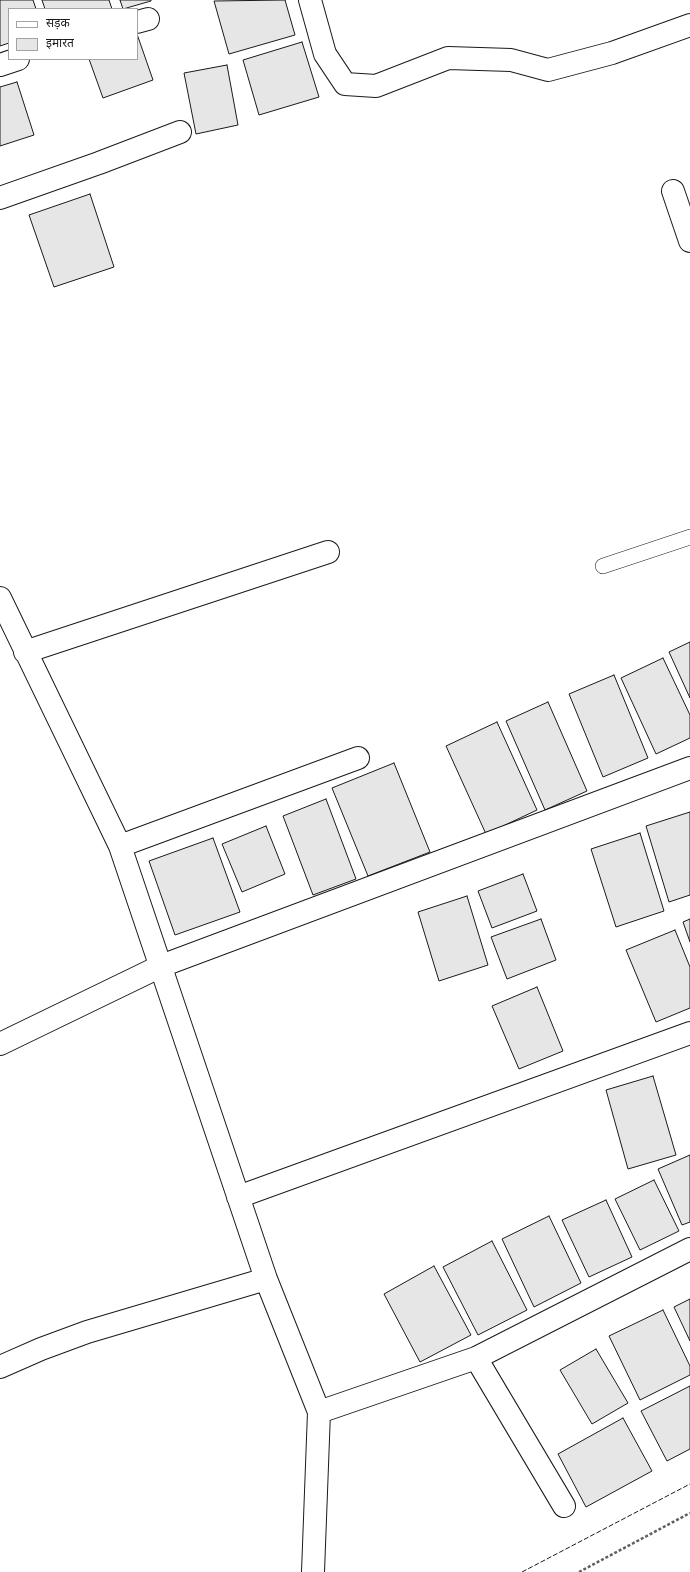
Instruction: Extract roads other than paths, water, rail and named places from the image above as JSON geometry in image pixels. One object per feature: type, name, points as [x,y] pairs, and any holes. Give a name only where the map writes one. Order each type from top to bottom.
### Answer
[{"type":"street","points":[[310,0],[325,54],[345,84],[376,86],[448,58],[511,60],[548,70],[612,53],[690,25]]},
{"type":"street","points":[[0,64],[14,60]]},
{"type":"street","points":[[0,198],[92,166],[180,132]]},
{"type":"street","points":[[673,191],[690,241]]},
{"type":"street","points":[[25,652],[328,552]]},
{"type":"street","points":[[0,598],[120,846],[266,1279],[319,1412],[313,1572]]},
{"type":"street","points":[[120,846],[358,758]]},
{"type":"street","points":[[0,1044],[160,966],[690,768]]},
{"type":"street","points":[[238,1197],[690,1032]]},
{"type":"street","points":[[319,1412],[476,1358],[690,1249]]},
{"type":"street","points":[[0,1367],[41,1349],[87,1332],[266,1279]]},
{"type":"street","points":[[476,1358],[564,1506]]},
{"type":"lane","points":[[603,566],[690,537]]}]
